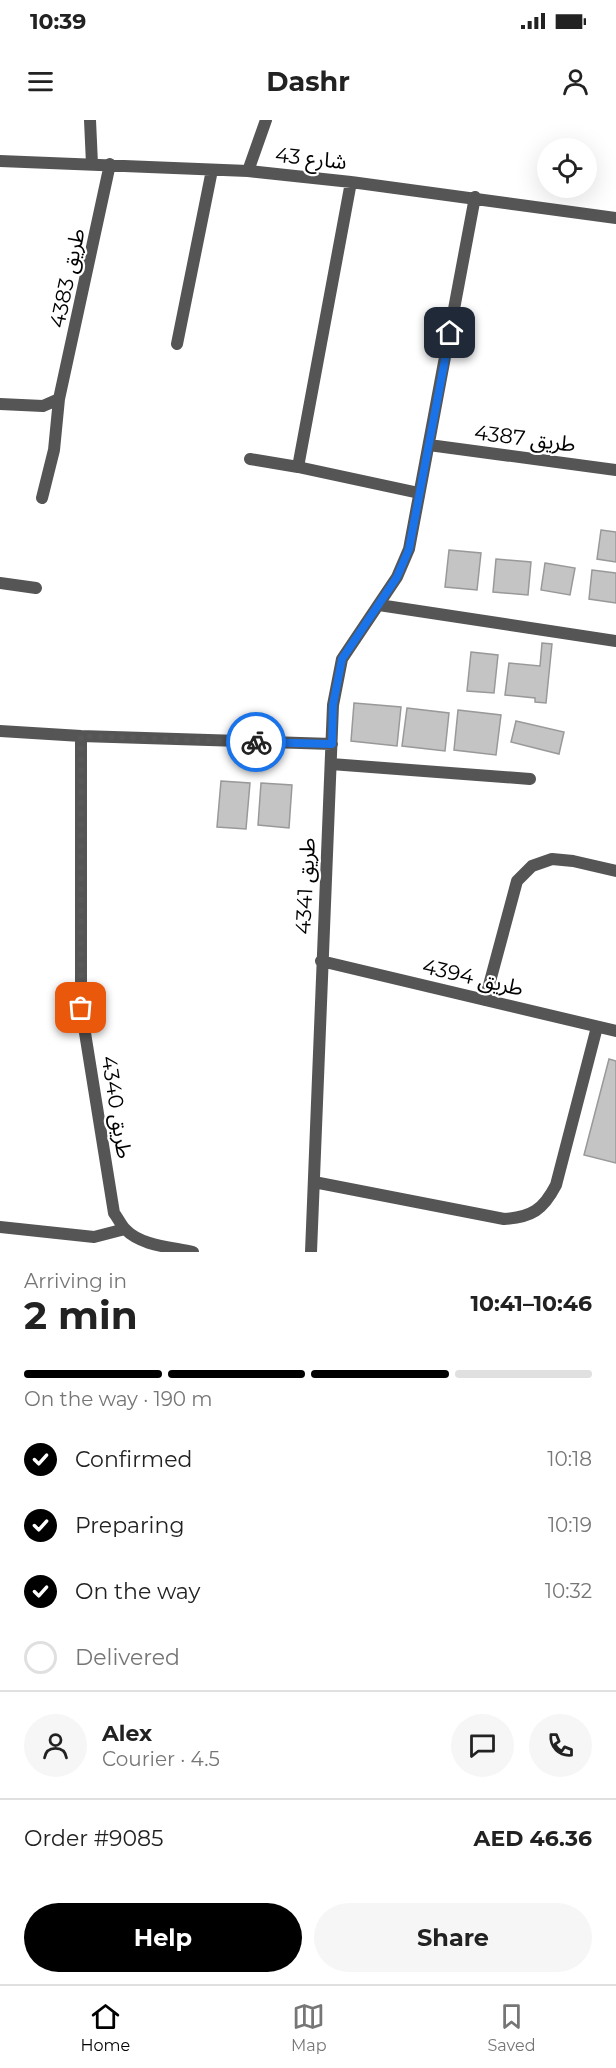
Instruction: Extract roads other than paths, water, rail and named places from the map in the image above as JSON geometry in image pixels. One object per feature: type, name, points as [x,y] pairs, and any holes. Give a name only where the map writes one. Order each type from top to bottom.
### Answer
[{"type":"street","points":[[90,120],[92,164]]},
{"type":"street","points":[[248,171],[266,120]]},
{"type":"street","name":"شارع 43","points":[[0,161],[248,171],[351,182],[616,218]]},
{"type":"street","name":"طريق 4383","points":[[42,498],[54,450],[59,399],[111,164]]},
{"type":"street","points":[[177,344],[212,170]]},
{"type":"street","points":[[298,467],[351,182]]},
{"type":"street","name":"طريق 4341","points":[[311,1252],[333,705],[342,659],[397,577],[409,549],[475,198]]},
{"type":"street","points":[[0,404],[43,406],[59,399]]},
{"type":"street","name":"طريق 4387","points":[[429,445],[616,470]]},
{"type":"street","points":[[250,459],[419,493]]},
{"type":"street","points":[[0,583],[36,588]]},
{"type":"street","points":[[379,605],[616,641]]},
{"type":"street","points":[[0,731],[81,736],[332,744]]},
{"type":"street","name":"طريق 4340","points":[[81,736],[81,1008],[114,1213],[125,1229]]},
{"type":"street","points":[[331,764],[530,779]]},
{"type":"street","points":[[484,1000],[517,881],[532,866],[552,859],[573,861],[616,871]]},
{"type":"street","name":"طريق 4394","points":[[321,961],[616,1031]]},
{"type":"street","points":[[314,1182],[504,1219],[521,1218],[536,1211],[548,1200],[556,1185],[597,1027]]},
{"type":"street","points":[[0,1227],[94,1237],[125,1229],[146,1242],[193,1252]]}]
